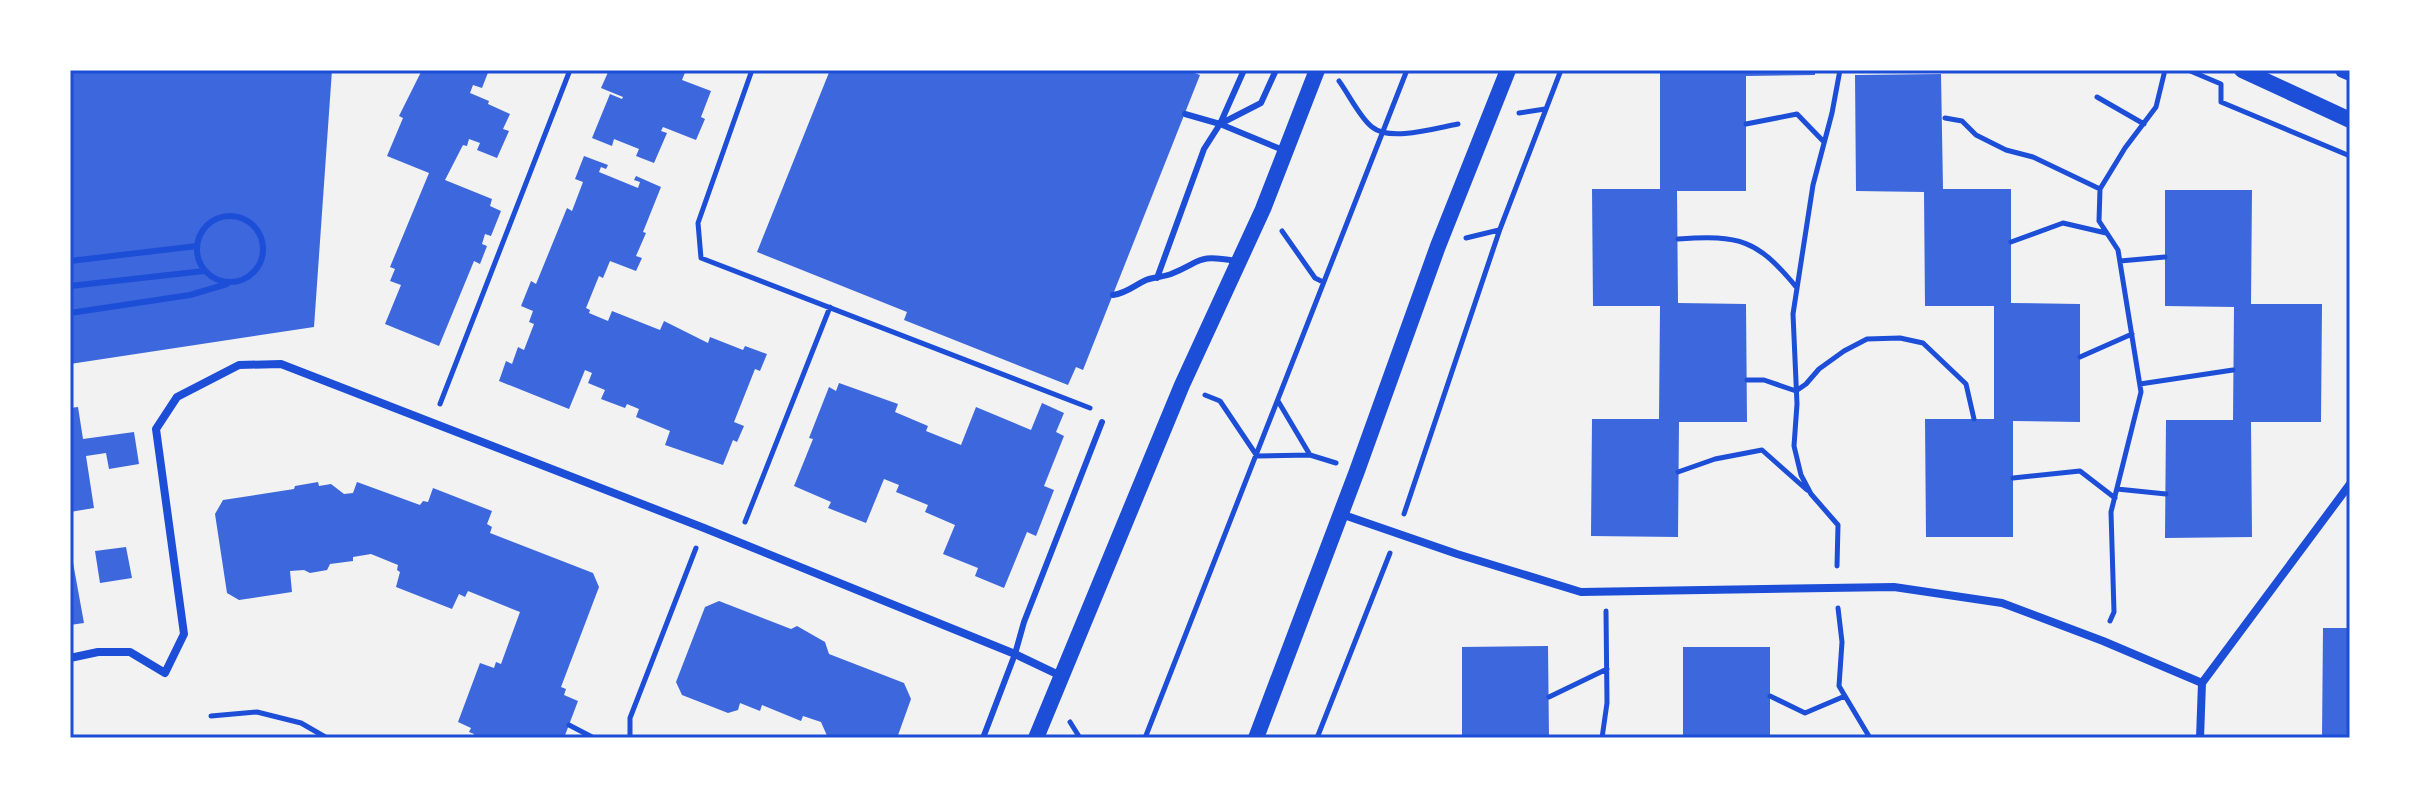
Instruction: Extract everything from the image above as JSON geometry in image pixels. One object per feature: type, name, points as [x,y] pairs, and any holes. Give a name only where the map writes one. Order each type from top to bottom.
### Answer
[{"type":"main road","points":[[1036,738],[1182,385],[1263,209],[1317,70]]},
{"type":"main road","points":[[2242,70],[2350,120]]},
{"type":"main road","points":[[2343,70],[2350,73]]},
{"type":"main road","points":[[1256,738],[1504,74]]},
{"type":"street","points":[[70,658],[98,652],[130,652],[165,673],[184,634],[156,429],[177,397],[239,365],[281,364],[738,541],[1062,676]]},
{"type":"street","points":[[2200,738],[2202,683],[2350,484]]},
{"type":"street","points":[[1341,514],[1581,592],[1894,587],[2002,603],[2202,683]]},
{"type":"lane","points":[[1157,278],[1204,149],[1220,124],[1244,70]]},
{"type":"lane","points":[[1220,124],[1261,103],[1276,70]]},
{"type":"lane","points":[[1185,114],[1220,124],[1286,151]]},
{"type":"lane","points":[[70,313],[190,295],[243,280],[260,265],[262,243],[251,224],[231,216],[220,218],[202,231],[197,246],[198,261],[204,271],[212,278],[233,282]]},
{"type":"lane","points":[[70,261],[197,246]]},
{"type":"lane","points":[[1113,295],[1128,293],[1148,279],[1171,274],[1196,259],[1212,257],[1237,261]]},
{"type":"lane","points":[[70,286],[204,271]]},
{"type":"lane","points":[[983,738],[1024,622],[1102,422]]},
{"type":"path","points":[[433,423],[570,70]]},
{"type":"path","points":[[752,70],[698,223],[701,258],[1091,409]]},
{"type":"path","points":[[1331,70],[1371,127],[1381,132],[1393,135],[1489,119]]},
{"type":"path","points":[[1145,738],[1407,70]]},
{"type":"path","points":[[1317,738],[1398,532],[1500,229],[1561,70]]},
{"type":"path","points":[[1811,494],[1801,475],[1794,446],[1796,391],[1793,314],[1813,185],[1840,70]]},
{"type":"path","points":[[2103,641],[2114,612],[2111,512],[2141,392],[2118,250],[2099,221],[2100,189],[2125,148],[2156,107],[2165,70]]},
{"type":"path","points":[[2188,70],[2221,84],[2221,102],[2350,156]]},
{"type":"path","points":[[2097,97],[2144,124]]},
{"type":"path","points":[[1746,124],[1797,114],[1824,143]]},
{"type":"path","points":[[1945,118],[1962,121],[1976,135],[2006,150],[2033,157],[2100,189]]},
{"type":"path","points":[[1263,209],[1315,278],[1323,282]]},
{"type":"path","points":[[2011,242],[2063,223],[2107,234]]},
{"type":"path","points":[[1678,239],[1714,236],[1737,239],[1760,249],[1797,288]]},
{"type":"path","points":[[2120,261],[2165,257]]},
{"type":"path","points":[[738,541],[830,307]]},
{"type":"path","points":[[2080,357],[2132,334]]},
{"type":"path","points":[[1796,391],[1819,369],[1867,339],[1900,338],[1923,343],[1966,384],[1974,419]]},
{"type":"path","points":[[2140,384],[2233,370]]},
{"type":"path","points":[[1747,380],[1764,380],[1796,391]]},
{"type":"path","points":[[1182,385],[1220,401],[1257,456]]},
{"type":"path","points":[[1278,400],[1310,455]]},
{"type":"path","points":[[1678,472],[1715,459],[1762,450],[1811,494],[1838,525],[1836,588],[1842,642],[1839,686],[1870,738]]},
{"type":"path","points":[[1257,456],[1310,455],[1357,471]]},
{"type":"path","points":[[2013,478],[2080,471],[2115,498]]},
{"type":"path","points":[[2117,489],[2166,494]]},
{"type":"path","points":[[630,738],[630,718],[704,528]]},
{"type":"path","points":[[1602,738],[1607,703],[1606,591]]},
{"type":"path","points":[[1549,697],[1607,669]]},
{"type":"path","points":[[1770,696],[1805,713],[1845,696]]},
{"type":"path","points":[[211,716],[257,712],[301,723],[327,738]]},
{"type":"path","points":[[569,725],[594,738]]},
{"type":"building","points":[[70,70],[332,70],[314,327],[70,364]]},
{"type":"building","points":[[422,70],[489,70],[482,88],[473,85],[470,93],[510,114],[503,129],[509,131],[497,158],[477,150],[480,143],[469,139],[445,180],[492,199],[490,206],[501,211],[491,236],[485,234],[482,244],[487,246],[480,264],[474,261],[439,346],[385,324],[401,285],[390,281],[395,269],[390,267],[429,173],[387,156],[403,118],[399,116]]},
{"type":"building","points":[[609,70],[686,70],[682,80],[711,91],[701,117],[705,119],[696,140],[663,127],[661,131],[667,133],[654,163],[636,156],[639,149],[614,139],[612,146],[592,138],[610,94],[623,97],[601,88]]},
{"type":"building","points":[[830,70],[1186,70],[1200,75],[1083,370],[1076,367],[1068,385],[904,320],[907,312],[757,252]]},
{"type":"building","points":[[1727,70],[1815,70],[1815,75],[1746,76],[1746,191],[1677,191],[1678,303],[1746,304],[1747,422],[1679,422],[1678,537],[1591,536],[1592,419],[1659,419],[1660,306],[1593,306],[1592,189],[1660,189],[1660,73],[1727,73]]},
{"type":"building","points":[[1941,74],[1943,189],[2011,189],[2011,303],[2080,304],[2080,422],[2013,421],[2013,537],[1926,537],[1925,419],[1994,419],[1994,306],[1925,306],[1924,192],[1856,191],[1855,75]]},
{"type":"building","points":[[584,156],[608,165],[606,169],[601,167],[599,172],[638,188],[640,182],[634,180],[636,176],[661,187],[643,232],[646,233],[636,256],[642,258],[636,271],[610,261],[603,278],[599,276],[586,308],[590,310],[589,313],[608,321],[612,311],[660,330],[664,321],[708,343],[710,337],[743,350],[745,346],[767,354],[760,371],[755,369],[734,422],[744,426],[737,442],[733,440],[723,465],[665,445],[670,431],[636,417],[639,409],[627,404],[625,408],[601,399],[605,390],[588,383],[592,373],[585,370],[569,409],[499,381],[506,361],[512,364],[518,347],[524,350],[534,324],[529,322],[533,311],[521,306],[531,281],[536,284],[567,208],[572,211],[583,182],[575,179]]},
{"type":"building","points":[[2165,190],[2252,190],[2251,304],[2322,304],[2321,422],[2251,422],[2252,537],[2165,538],[2166,420],[2233,420],[2234,307],[2165,306]]},
{"type":"building","points":[[839,383],[898,404],[895,412],[928,426],[926,431],[961,445],[976,407],[1031,430],[1042,403],[1064,413],[1056,432],[1064,436],[1044,486],[1054,490],[1036,536],[1027,532],[1004,588],[975,576],[978,568],[943,554],[955,525],[925,512],[928,505],[896,492],[899,485],[884,479],[866,523],[828,508],[831,502],[794,486],[829,387],[836,391]]},
{"type":"building","points":[[78,407],[83,439],[134,432],[139,464],[109,469],[106,453],[86,456],[94,508],[70,512],[70,408]]},
{"type":"building","points":[[318,482],[319,486],[331,484],[344,494],[353,493],[357,482],[420,505],[423,501],[428,502],[433,488],[492,511],[487,524],[492,527],[490,533],[593,573],[599,587],[561,687],[566,689],[564,695],[578,701],[564,738],[473,738],[474,734],[469,732],[471,728],[458,722],[480,663],[494,668],[496,662],[501,664],[520,612],[468,591],[465,597],[459,594],[452,609],[396,587],[400,572],[398,565],[371,554],[353,557],[353,561],[330,564],[327,570],[310,573],[290,571],[292,592],[239,600],[227,593],[215,514],[223,500],[294,489],[295,486]]},
{"type":"building","points":[[70,546],[84,623],[70,625]]},
{"type":"building","points":[[126,547],[132,578],[100,583],[95,551]]},
{"type":"building","points":[[719,601],[791,629],[797,626],[825,642],[829,654],[904,683],[911,699],[897,738],[828,738],[821,722],[803,716],[801,721],[762,705],[760,711],[740,703],[738,710],[728,713],[682,695],[676,682],[705,607]]},
{"type":"building","points":[[2323,628],[2350,628],[2350,738],[2322,738]]},
{"type":"building","points":[[1548,646],[1549,738],[1462,738],[1462,647]]},
{"type":"building","points":[[1683,647],[1770,647],[1770,738],[1683,738]]}]
